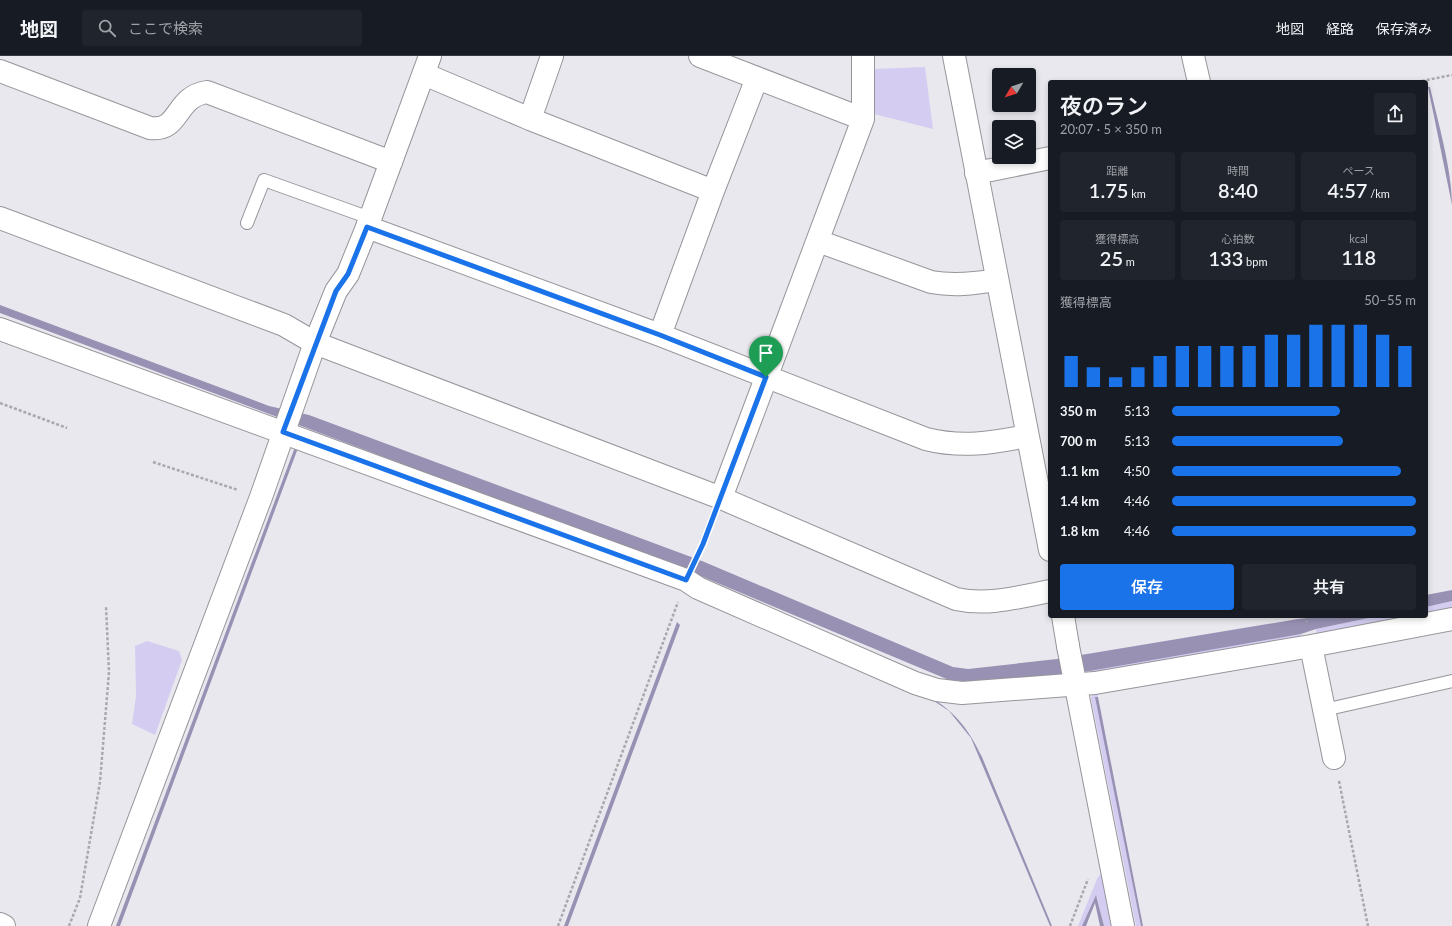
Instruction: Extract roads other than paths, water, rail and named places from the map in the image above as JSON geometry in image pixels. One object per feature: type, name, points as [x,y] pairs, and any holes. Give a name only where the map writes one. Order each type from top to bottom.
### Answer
[{"type":"street","points":[[530,118],[552,56]]},
{"type":"street","points":[[700,56],[862,119]]},
{"type":"street","points":[[721,498],[862,119],[863,56]]},
{"type":"street","points":[[954,56],[996,280],[1048,540]]},
{"type":"street","points":[[1194,56],[1199,80]]},
{"type":"street","points":[[98,926],[260,497],[315,343],[336,291],[348,274],[369,222],[427,65],[530,118],[713,191]]},
{"type":"street","points":[[0,71],[150,128],[160,129],[170,124],[188,99],[197,93],[207,92],[391,162]]},
{"type":"street","points":[[660,335],[713,191],[757,78]]},
{"type":"street","points":[[976,173],[1048,158]]},
{"type":"street","points":[[0,218],[284,325],[315,343],[721,498],[956,599],[972,602],[992,602],[1048,591]]},
{"type":"street","points":[[369,222],[926,438],[946,444],[968,445],[1027,436]]},
{"type":"street","points":[[818,240],[931,282],[949,286],[996,280]]},
{"type":"street","points":[[0,329],[686,580],[698,588],[916,683],[937,690],[984,692],[1095,683],[1311,646],[1452,619]]},
{"type":"street","points":[[1063,618],[1123,926]]},
{"type":"street","points":[[1311,646],[1334,758]]},
{"type":"street","points":[[0,924],[4,926]]},
{"type":"lane","points":[[247,223],[264,180],[369,222]]},
{"type":"lane","points":[[1324,710],[1452,681]]}]
